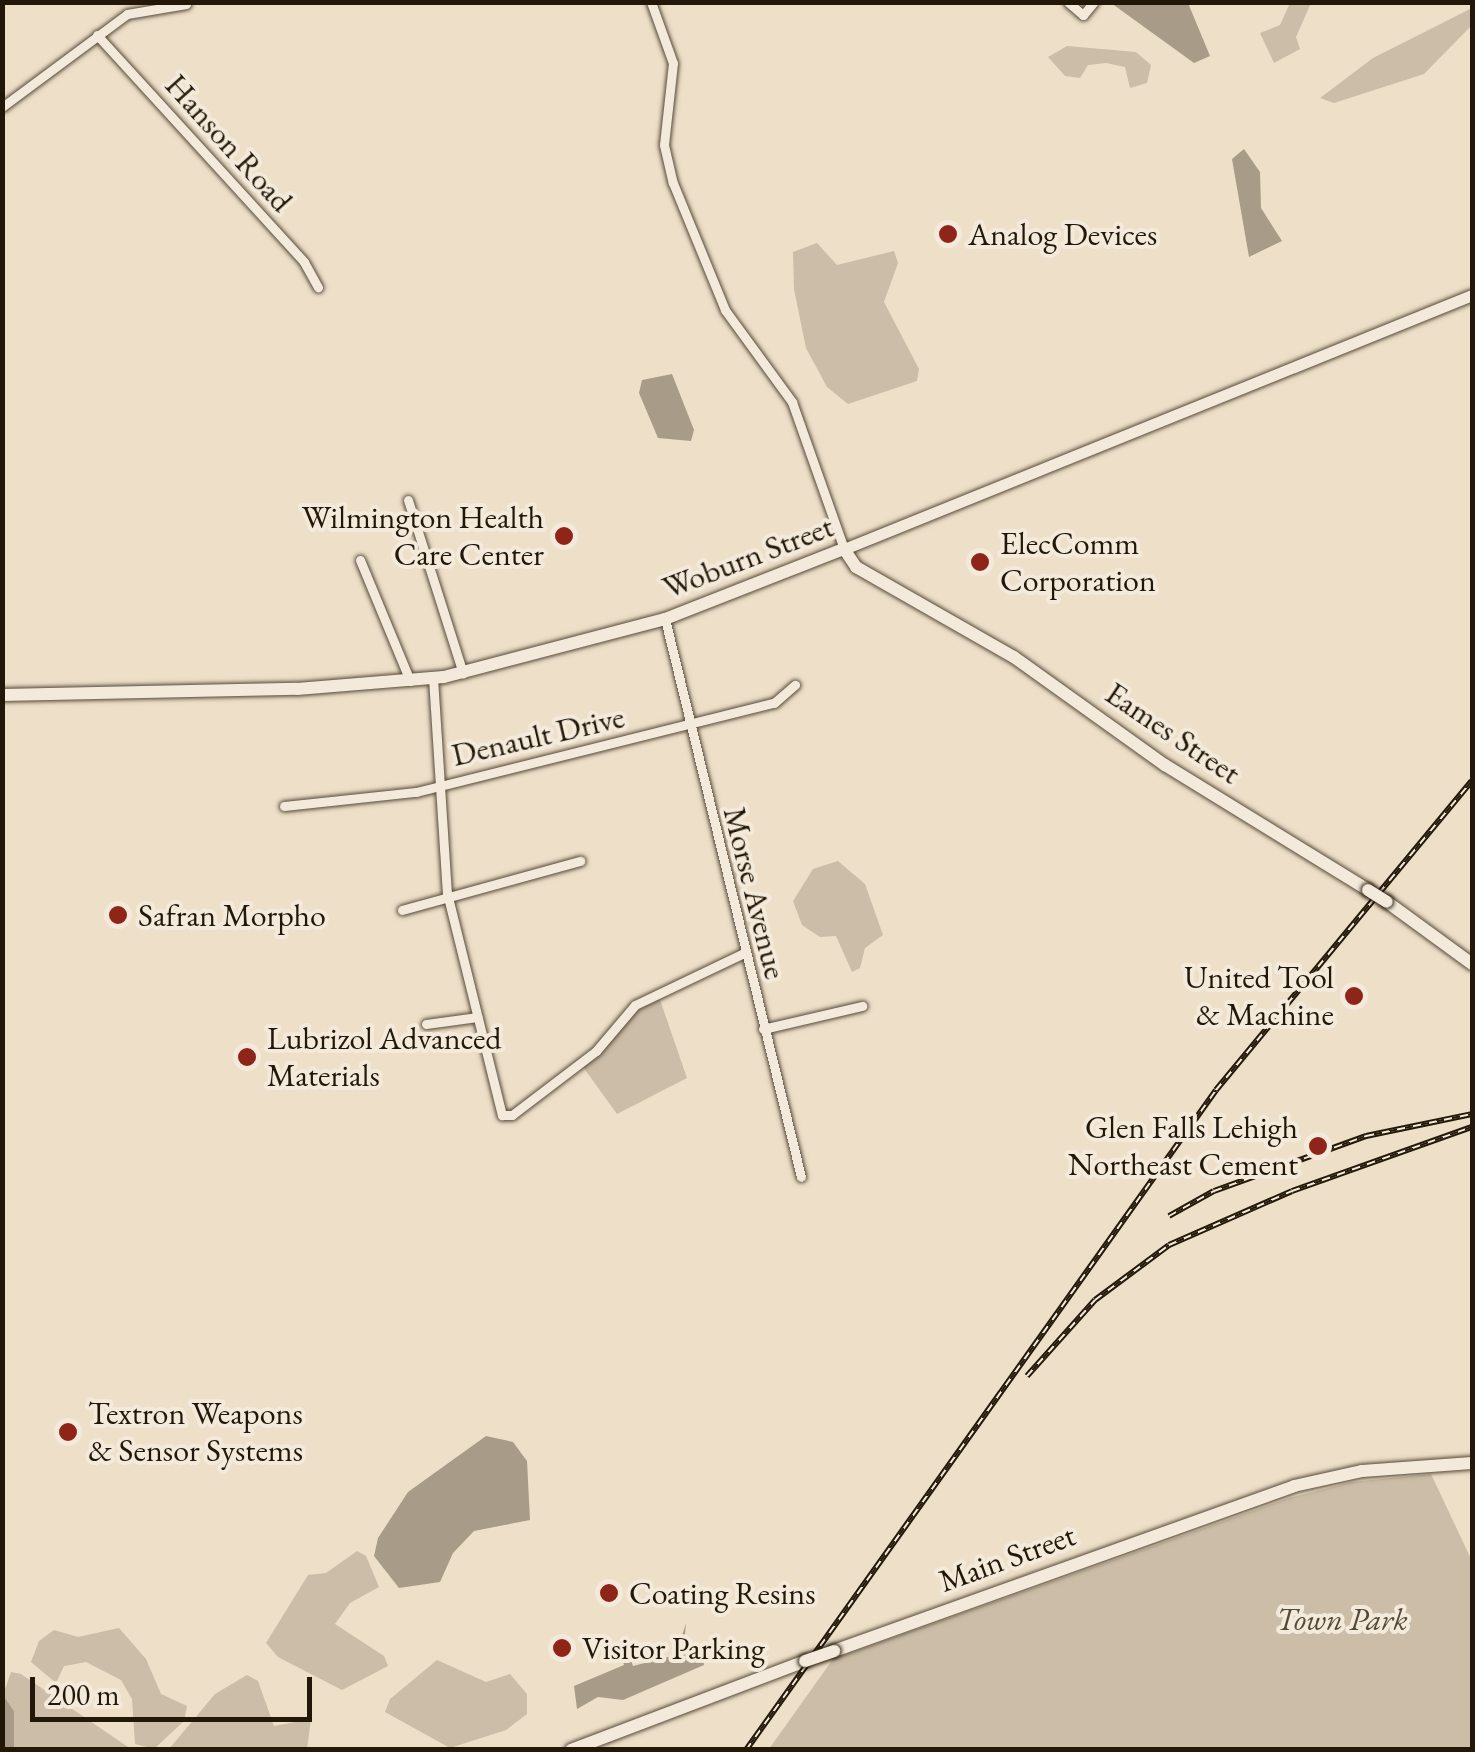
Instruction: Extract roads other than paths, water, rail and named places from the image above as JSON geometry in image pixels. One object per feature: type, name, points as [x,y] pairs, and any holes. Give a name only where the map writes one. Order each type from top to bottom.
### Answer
[{"type":"main road","name":"Woburn Street","points":[[2,695],[410,681],[463,673],[665,619],[844,549]]},
{"type":"main road","name":"Eames Street","points":[[844,549],[856,567],[1014,657],[1166,765],[1387,902],[1472,964]]},
{"type":"main road","name":"Main Street","points":[[571,1750],[805,1661],[1294,1486],[1362,1471],[1472,1463]]},
{"type":"street","points":[[652,2],[673,63],[664,137],[670,175],[725,310],[773,370],[798,416],[844,549]]},
{"type":"street","points":[[1068,2],[1079,15],[1094,2]]},
{"type":"street","points":[[2,108],[130,13],[186,4]]},
{"type":"street","name":"Hanson Road","points":[[97,35],[304,262],[318,287]]},
{"type":"street","name":"Woburn Street","points":[[844,549],[1472,296]]},
{"type":"street","points":[[408,500],[463,673]]},
{"type":"street","points":[[360,560],[410,681]]},
{"type":"street","name":"Morse Avenue","points":[[665,619],[762,1030],[801,1177]]},
{"type":"street","points":[[433,678],[447,893],[502,1114],[512,1114],[596,1051],[630,1008],[744,953]]},
{"type":"street","name":"Denault Drive","points":[[284,806],[439,786],[778,702],[795,684]]},
{"type":"street","points":[[402,910],[447,893],[580,861]]},
{"type":"street","points":[[762,1030],[862,1006]]},
{"type":"street","points":[[426,1024],[478,1017]]},
{"type":"railway","points":[[746,1750],[1216,1090],[1472,781]]},
{"type":"railway","points":[[1169,1216],[1214,1191],[1366,1136],[1472,1114]]},
{"type":"railway","points":[[1027,1376],[1095,1300],[1169,1245],[1292,1191],[1472,1127]]},
{"type":"place","name":"Analog Devices","points":[[948,234]]},
{"type":"place","name":"Wilmington Health Care Center","points":[[564,536]]},
{"type":"place","name":"ElecComm Corporation","points":[[980,562]]},
{"type":"place","name":"Safran Morpho","points":[[118,915]]},
{"type":"place","name":"United Tool & Machine","points":[[1354,996]]},
{"type":"place","name":"Lubrizol Advanced Materials","points":[[247,1057]]},
{"type":"place","name":"Glen Falls Lehigh Northeast Cement","points":[[1318,1146]]},
{"type":"place","name":"Textron Weapons & Sensor Systems","points":[[68,1432]]},
{"type":"place","name":"Coating Resins","points":[[609,1593]]},
{"type":"place","name":"Visitor Parking","points":[[562,1648]]},
{"type":"park label","name":"Town Park","points":[[1342,1619]]}]
